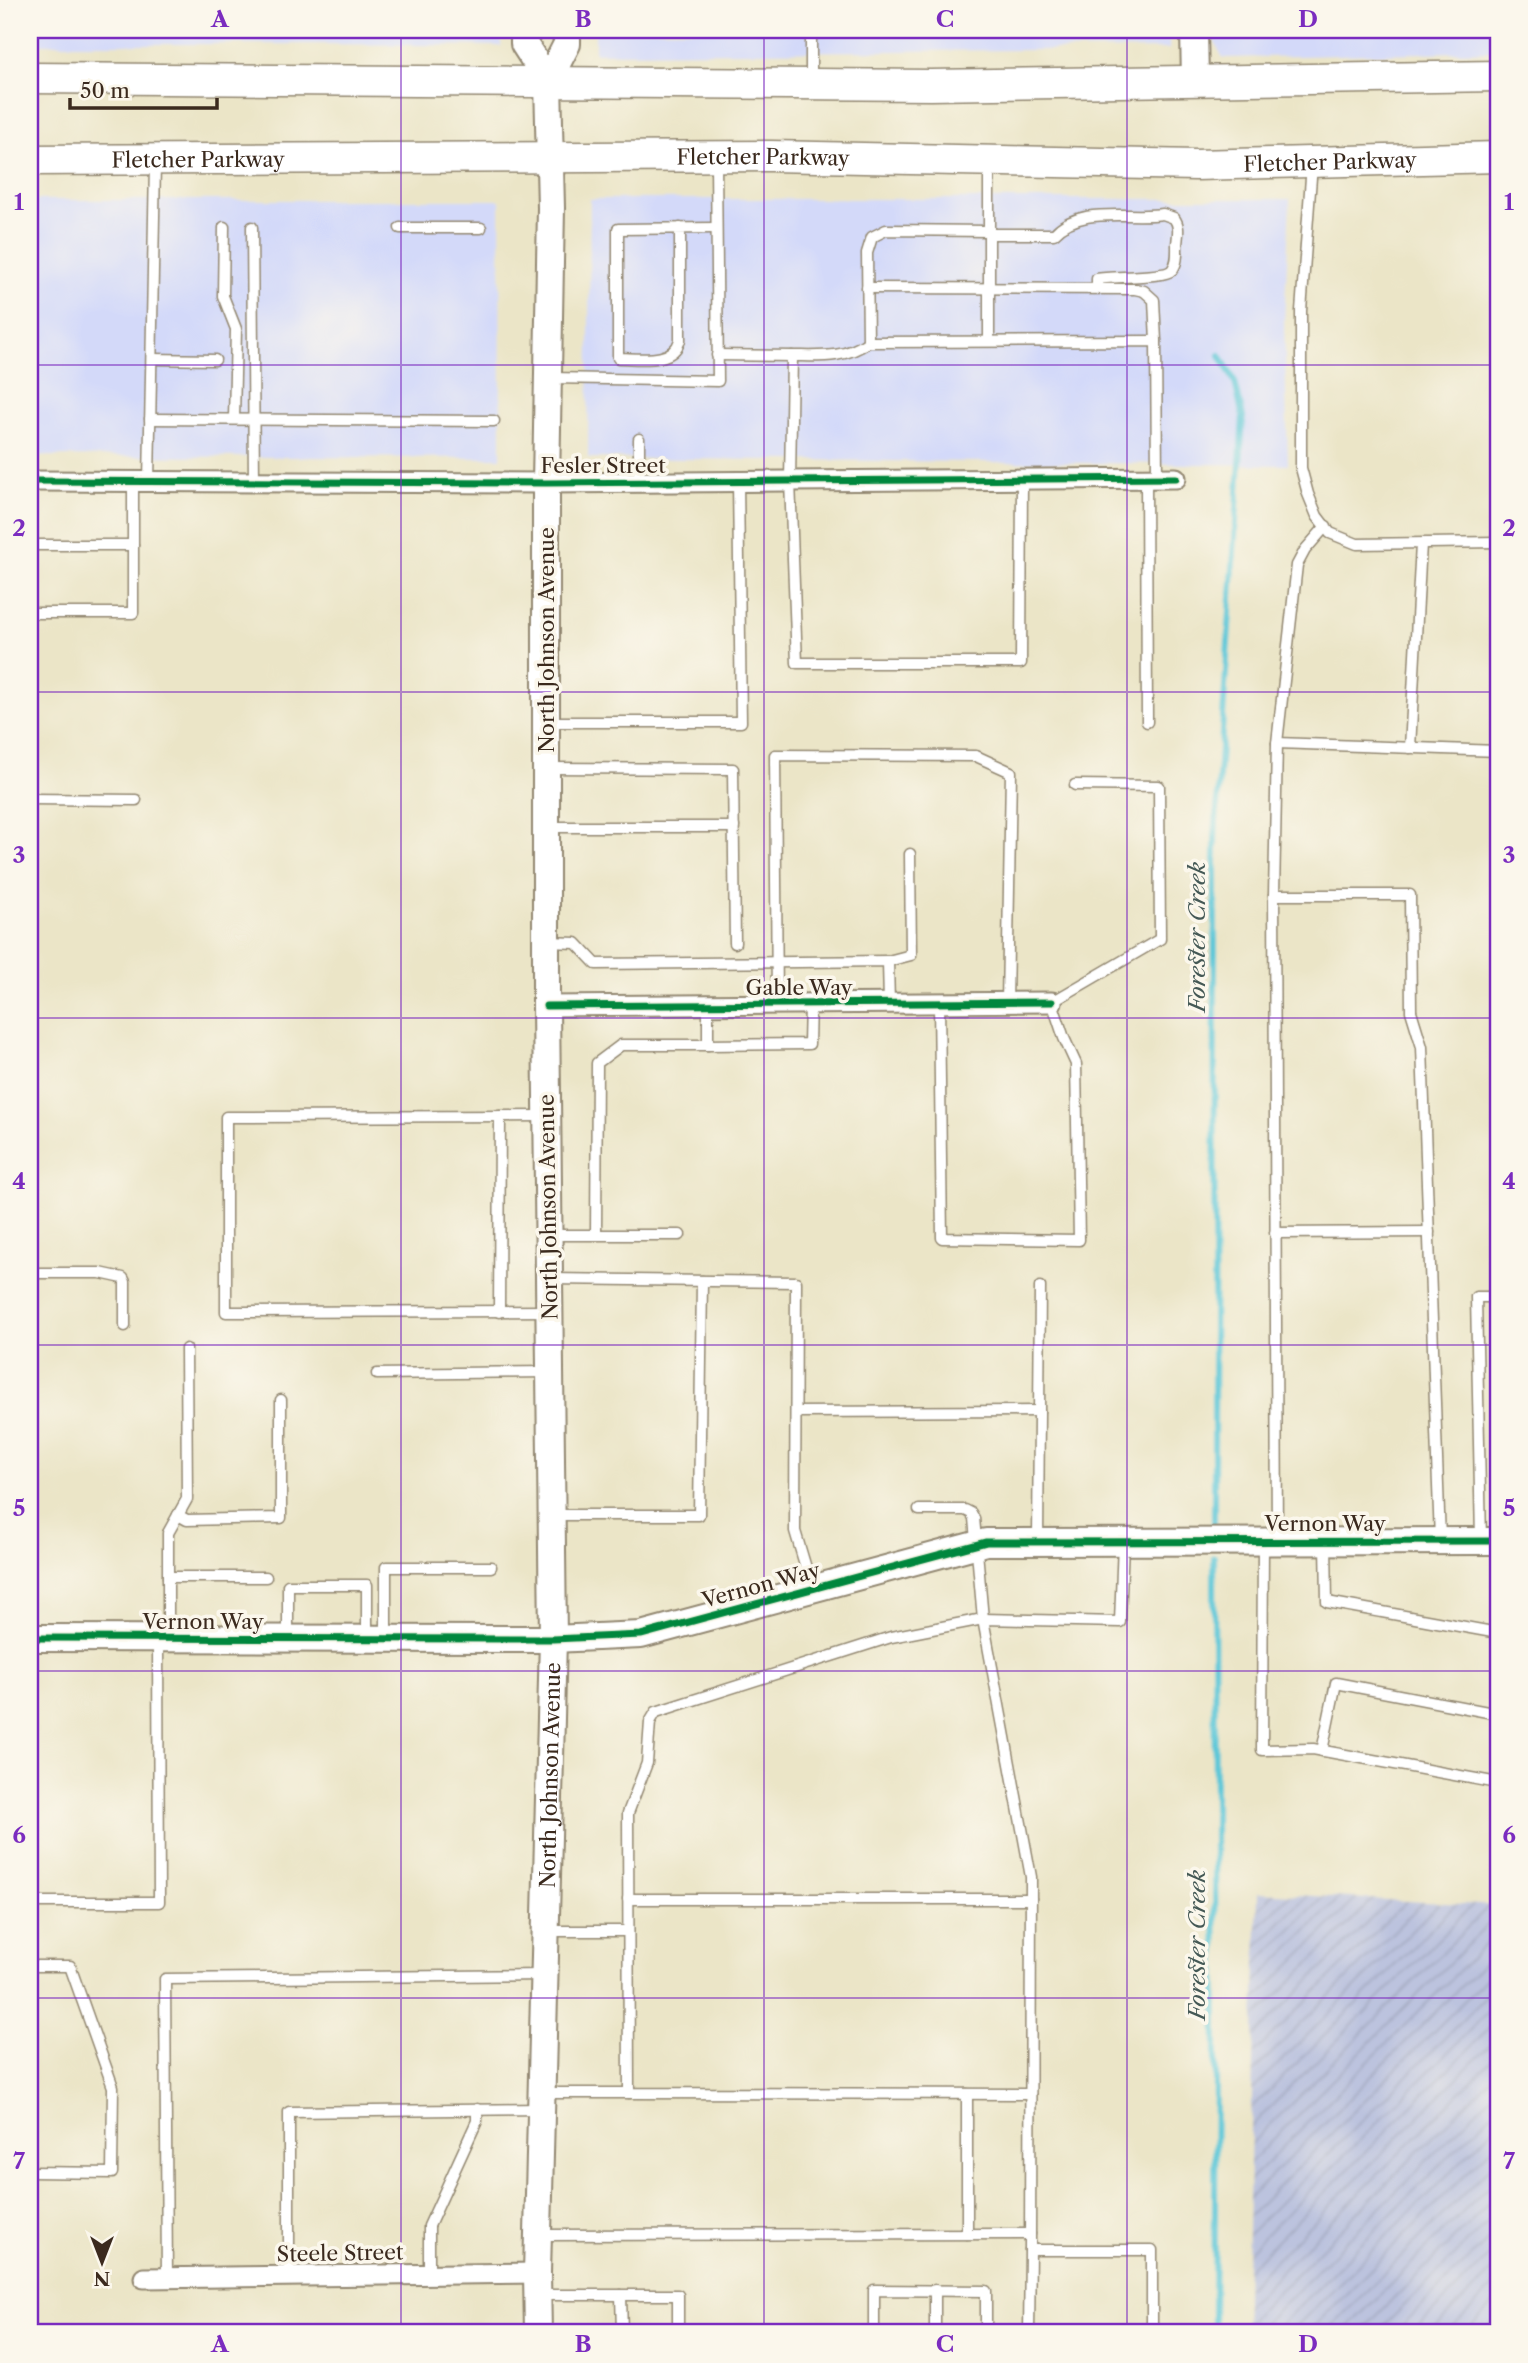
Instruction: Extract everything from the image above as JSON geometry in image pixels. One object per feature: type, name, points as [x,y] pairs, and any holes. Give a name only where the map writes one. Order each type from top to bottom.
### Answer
[{"type":"main road","points":[[524,30],[524,44],[548,81]]},
{"type":"main road","name":"North Johnson Avenue","points":[[538,2333],[538,2235],[553,1639],[546,1006],[546,483],[550,158],[548,81],[567,44],[567,30]]},
{"type":"main road","points":[[1194,30],[1195,81]]},
{"type":"main road","points":[[30,78],[931,85],[1498,76]]},
{"type":"main road","name":"Fletcher Parkway","points":[[30,160],[716,157],[1196,165],[1498,157]]},
{"type":"main road","name":"Vernon Way","points":[[30,1638],[553,1639],[641,1635],[986,1542],[1490,1541]]},
{"type":"street","name":"Fesler Street","points":[[30,481],[546,483],[1160,478]]},
{"type":"street","name":"Gable Way","points":[[546,1006],[1052,1002]]},
{"type":"street","name":"Steele Street","points":[[144,2278],[429,2275],[538,2284]]},
{"type":"lane","points":[[811,30],[811,84]]},
{"type":"lane","points":[[547,378],[718,381],[716,157]]},
{"type":"lane","points":[[30,613],[133,613],[133,545],[150,419],[155,159]]},
{"type":"lane","points":[[989,160],[989,341]]},
{"type":"lane","points":[[1312,160],[1300,311],[1301,468],[1317,516],[1330,533],[1357,544],[1498,542]]},
{"type":"lane","points":[[868,342],[867,253],[872,237],[886,230],[1054,234],[1059,228],[1082,217],[1163,214],[1174,218],[1178,228],[1174,268],[1163,275],[1097,279],[1097,288]]},
{"type":"lane","points":[[224,227],[223,296],[236,329],[234,419]]},
{"type":"lane","points":[[252,227],[254,482]]},
{"type":"lane","points":[[400,228],[481,228]]},
{"type":"lane","points":[[680,228],[680,340],[674,353],[662,358],[618,358],[618,229],[680,228],[716,228]]},
{"type":"lane","points":[[867,288],[1097,288],[1135,289],[1150,295],[1156,307],[1160,478],[1147,722]]},
{"type":"lane","points":[[718,355],[845,355],[868,342],[1156,341]]},
{"type":"lane","points":[[792,356],[790,481],[797,663],[1021,663],[1022,479]]},
{"type":"lane","points":[[152,359],[215,360]]},
{"type":"lane","points":[[150,419],[494,421]]},
{"type":"lane","points":[[639,439],[639,482]]},
{"type":"lane","points":[[546,722],[741,722],[738,481]]},
{"type":"lane","points":[[1326,527],[1305,550],[1297,565],[1277,743],[1274,895],[1275,1233],[1270,1541],[1262,1750],[1313,1749],[1498,1783]]},
{"type":"lane","points":[[1410,748],[1422,544]]},
{"type":"lane","points":[[30,545],[133,545]]},
{"type":"lane","points":[[1277,743],[1498,751]]},
{"type":"lane","points":[[777,1004],[775,755],[976,756],[1011,772],[1007,1003]]},
{"type":"lane","points":[[546,768],[733,769],[735,943]]},
{"type":"lane","points":[[939,1003],[942,1237],[1079,1240],[1076,1064],[1063,1038],[1052,1002],[1160,939],[1159,786],[1075,785]]},
{"type":"lane","points":[[30,799],[136,800]]},
{"type":"lane","points":[[546,827],[734,827]]},
{"type":"lane","points":[[546,942],[576,943],[596,964],[888,961],[911,955],[910,854]]},
{"type":"lane","points":[[1274,895],[1410,895],[1411,1011],[1422,1047],[1440,1541]]},
{"type":"lane","points":[[888,961],[889,1004]]},
{"type":"lane","points":[[596,1235],[597,1063],[621,1045],[809,1044],[810,1004]]},
{"type":"lane","points":[[708,1005],[708,1045]]},
{"type":"lane","points":[[499,1312],[500,1116]]},
{"type":"lane","points":[[547,1116],[226,1118],[226,1312],[550,1311]]},
{"type":"lane","points":[[1275,1233],[1429,1232]]},
{"type":"lane","points":[[549,1235],[680,1235]]},
{"type":"lane","points":[[30,1273],[100,1273],[123,1278],[125,1326]]},
{"type":"lane","points":[[549,1279],[796,1282],[795,1531],[812,1589]]},
{"type":"lane","points":[[551,1514],[699,1515],[702,1281]]},
{"type":"lane","points":[[1038,1542],[1040,1287]]},
{"type":"lane","points":[[1490,1541],[1476,1297],[1498,1297]]},
{"type":"lane","points":[[30,1902],[159,1902],[163,1638],[168,1533],[187,1499],[186,1349]]},
{"type":"lane","points":[[377,1374],[550,1372]]},
{"type":"lane","points":[[178,1515],[187,1520],[281,1518],[281,1400]]},
{"type":"lane","points":[[796,1412],[1039,1411]]},
{"type":"lane","points":[[919,1510],[965,1510],[971,1513],[977,1545],[983,1619],[1031,1877],[1029,2333]]},
{"type":"lane","points":[[629,2093],[628,1813],[647,1763],[650,1721],[656,1712],[891,1637],[983,1619],[1120,1622],[1123,1541]]},
{"type":"lane","points":[[1326,1541],[1327,1601],[1498,1633]]},
{"type":"lane","points":[[376,1639],[386,1566],[491,1566]]},
{"type":"lane","points":[[168,1577],[267,1577]]},
{"type":"lane","points":[[288,1639],[288,1586],[367,1585],[376,1639]]},
{"type":"lane","points":[[1322,1751],[1336,1683],[1498,1714]]},
{"type":"lane","points":[[628,1899],[1031,1899]]},
{"type":"lane","points":[[546,1931],[628,1931]]},
{"type":"lane","points":[[30,1966],[70,1966],[113,2088],[112,2173],[30,2172]]},
{"type":"lane","points":[[167,2278],[165,1979],[545,1975]]},
{"type":"lane","points":[[289,2276],[289,2112],[477,2109],[629,2093],[1030,2094]]},
{"type":"lane","points":[[967,2094],[967,2234]]},
{"type":"lane","points":[[429,2275],[429,2226],[477,2121],[477,2109]]},
{"type":"lane","points":[[538,2235],[1030,2234]]},
{"type":"lane","points":[[1030,2250],[1152,2250],[1152,2333]]},
{"type":"lane","points":[[538,2284],[621,2295],[678,2295],[678,2333]]},
{"type":"lane","points":[[874,2333],[874,2290],[986,2291],[986,2333]]},
{"type":"lane","points":[[935,2290],[935,2333]]},
{"type":"lane","points":[[621,2295],[622,2333]]},
{"type":"shaded area","points":[[30,30],[501,30],[501,46],[30,44]]},
{"type":"shaded area","points":[[595,30],[1169,30],[1169,49],[595,53]]},
{"type":"shaded area","points":[[1211,30],[1498,30],[1498,51],[1223,58]]},
{"type":"shaded area","points":[[590,199],[1290,199],[1284,322],[1288,465],[588,458]]},
{"type":"shaded area","points":[[30,200],[500,200],[501,458],[30,456]]},
{"type":"shaded area","points":[[1258,1893],[1498,1906],[1498,2333],[1245,2333]]},
{"type":"waterway","name":"Forester Creek","points":[[1214,1525],[1215,837],[1243,417],[1235,382],[1220,355]]},
{"type":"waterway","name":"Forester Creek","points":[[1214,1557],[1214,2333]]},
{"type":"cycle path","points":[[30,481],[546,483],[1176,478]]},
{"type":"cycle path","points":[[546,1006],[1052,1002]]},
{"type":"cycle path","points":[[30,1638],[553,1639],[641,1635],[986,1542],[1498,1541]]}]
